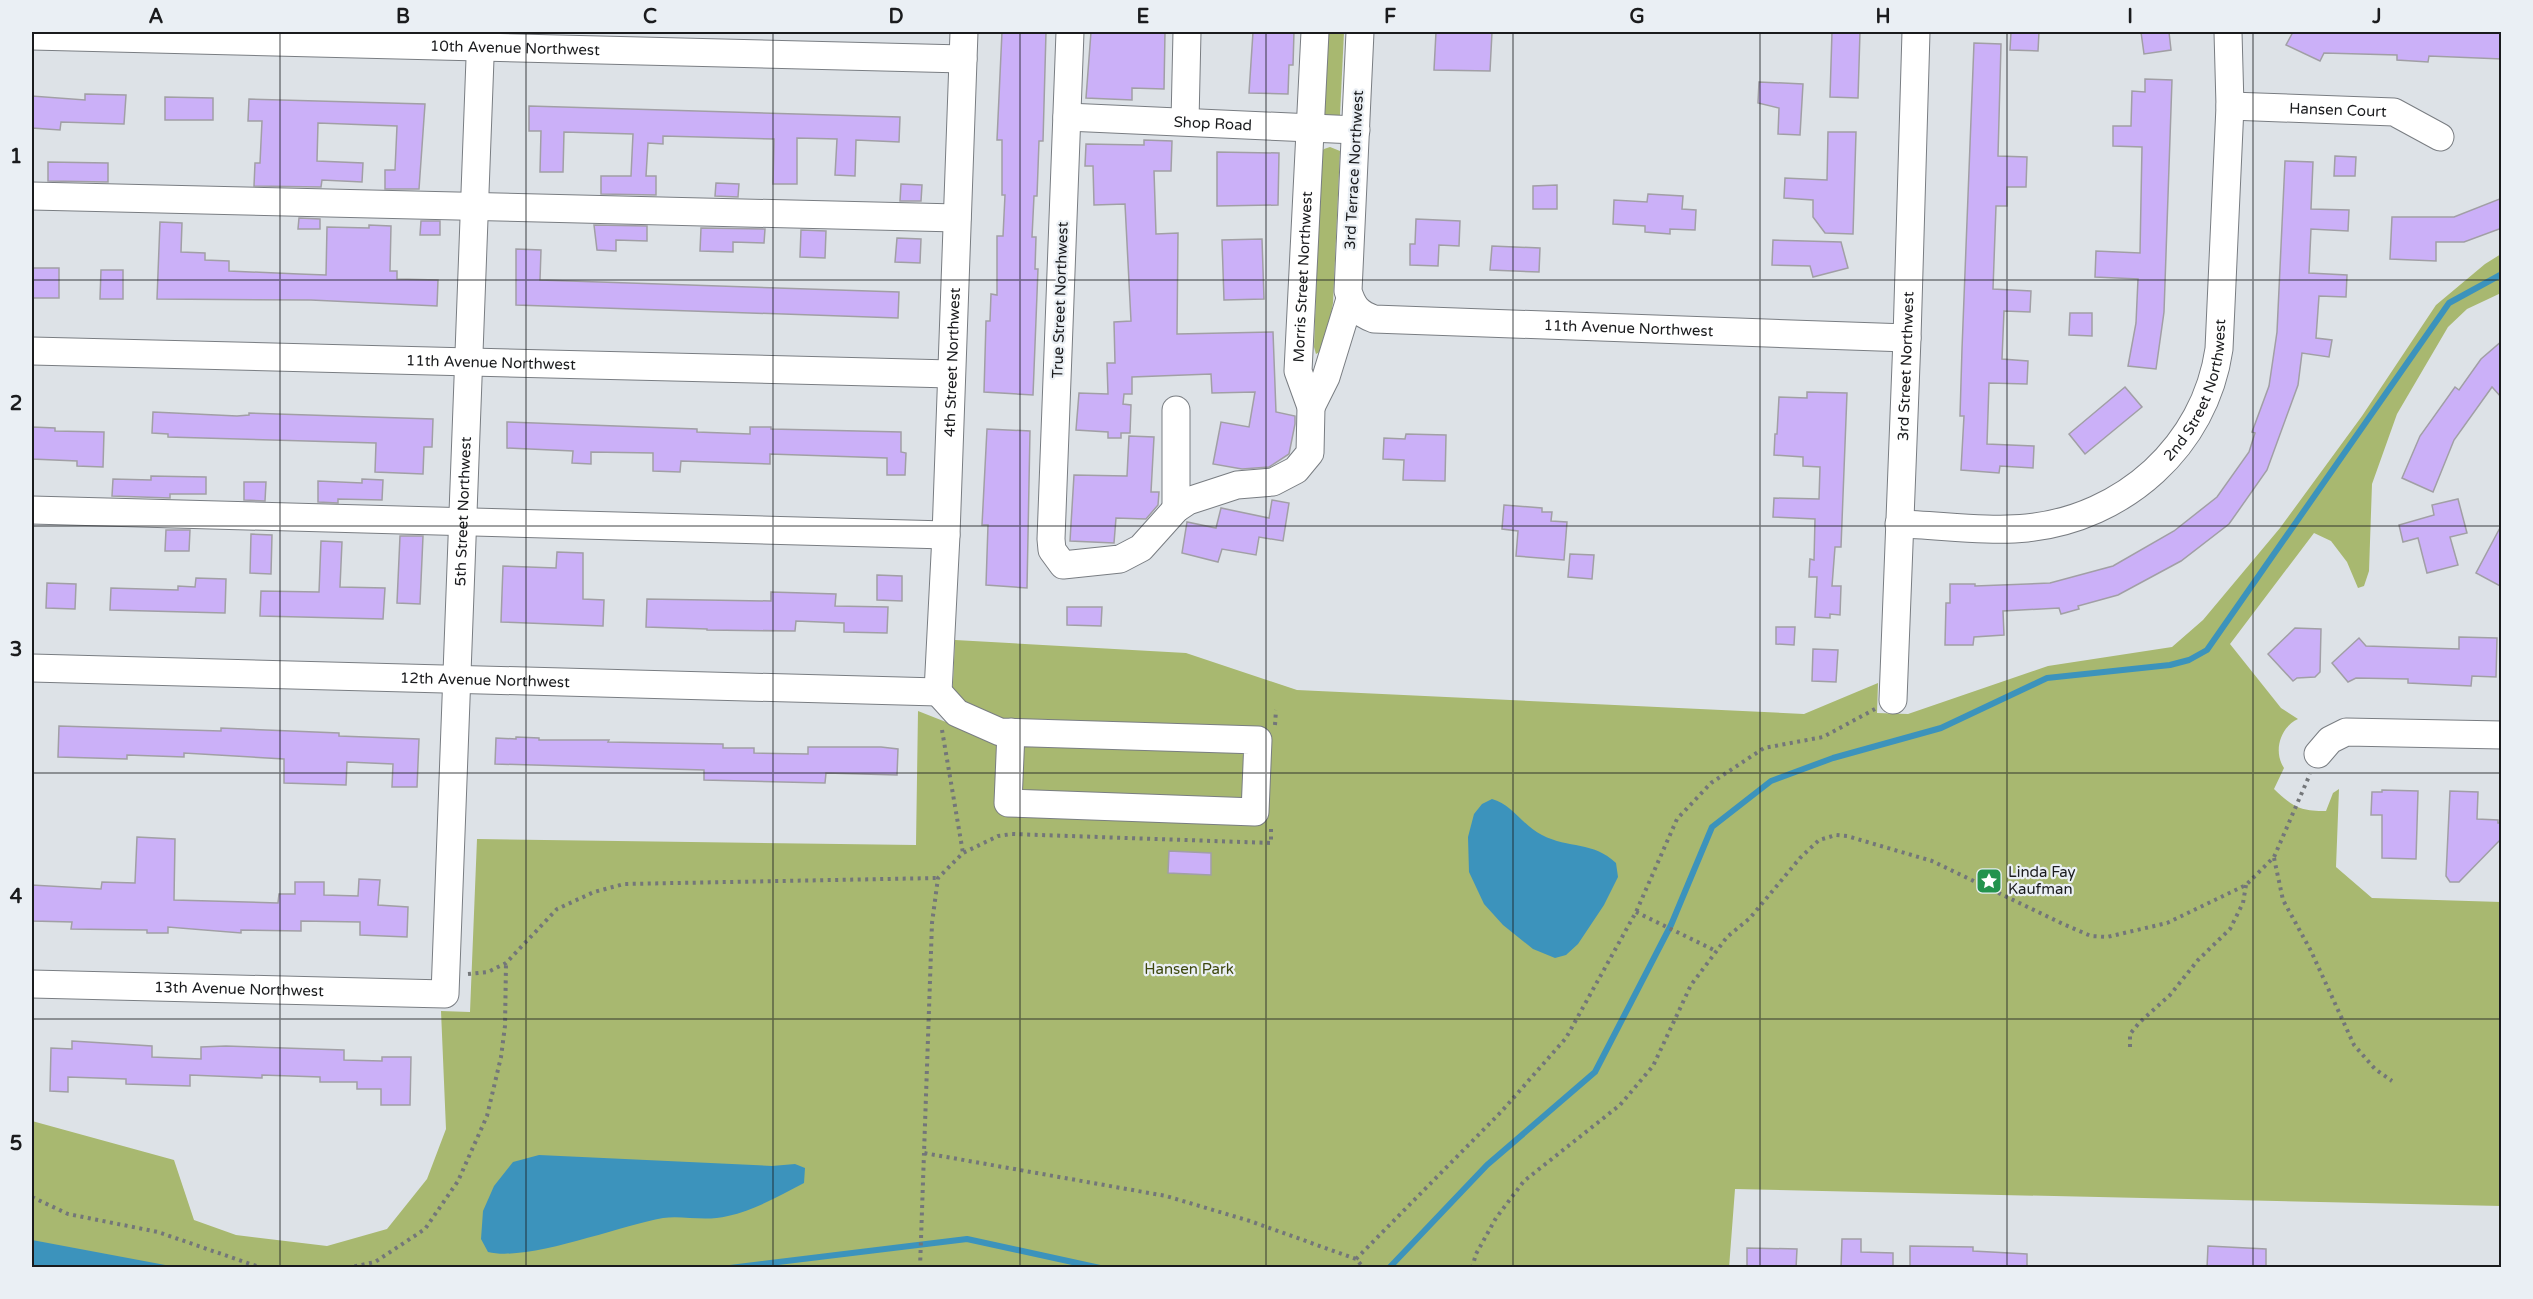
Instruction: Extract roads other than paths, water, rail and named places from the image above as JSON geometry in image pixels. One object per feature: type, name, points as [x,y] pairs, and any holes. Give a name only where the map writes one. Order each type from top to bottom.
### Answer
[{"type":"street","name":"4th Street Northwest","points":[[938,692],[946,535],[964,32]]},
{"type":"street","name":"True Street Northwest","points":[[1063,565],[1052,550],[1050,539],[1070,32]]},
{"type":"street","points":[[1185,121],[1187,32]]},
{"type":"street","name":"Morris Street Northwest","points":[[1063,565],[1120,559],[1140,548],[1176,509],[1188,501],[1237,485],[1273,482],[1296,470],[1310,453],[1311,407],[1298,370],[1315,32]]},
{"type":"street","name":"3rd Terrace Northwest","points":[[1311,407],[1326,377],[1352,303],[1348,291],[1360,32]]},
{"type":"street","name":"3rd Street Northwest","points":[[1893,700],[1916,32]]},
{"type":"street","name":"2nd Street Northwest","points":[[1899,524],[2006,529],[2057,524],[2089,514],[2122,498],[2153,475],[2185,436],[2213,380],[2222,322],[2230,105],[2228,32]]},
{"type":"street","name":"10th Avenue Northwest","points":[[32,36],[481,39],[963,59]]},
{"type":"street","name":"5th Street Northwest","points":[[446,981],[481,39]]},
{"type":"street","name":"Hansen Court","points":[[2230,105],[2394,112],[2440,137]]},
{"type":"street","name":"Shop Road","points":[[1067,117],[1356,130]]},
{"type":"street","points":[[32,196],[957,218]]},
{"type":"street","name":"11th Avenue Northwest","points":[[1352,303],[1359,313],[1374,319],[1907,338]]},
{"type":"street","name":"11th Avenue Northwest","points":[[32,351],[951,374]]},
{"type":"street","points":[[1176,410],[1176,509]]},
{"type":"street","points":[[32,510],[946,535]]},
{"type":"street","name":"12th Avenue Northwest","points":[[32,668],[938,692]]},
{"type":"street","points":[[938,692],[957,713],[1000,732],[1011,732],[1258,740],[1255,812],[1008,803],[1011,732]]},
{"type":"street","points":[[2318,754],[2330,740],[2346,732],[2502,735]]},
{"type":"street","name":"13th Avenue Northwest","points":[[32,984],[446,981]]},
{"type":"water","points":[[1492,799],[1506,805],[1542,835],[1599,851],[1616,863],[1618,877],[1604,905],[1578,944],[1566,955],[1555,958],[1533,949],[1503,925],[1484,904],[1469,872],[1468,837],[1474,814],[1482,804]]},
{"type":"water","points":[[539,1155],[772,1166],[795,1164],[805,1168],[804,1183],[757,1206],[719,1218],[663,1218],[549,1248],[505,1254],[488,1252],[481,1239],[483,1211],[494,1186],[513,1162]]},
{"type":"water","points":[[32,1240],[176,1267],[32,1267]]},
{"type":"waterway","points":[[1389,1268],[1487,1165],[1595,1072],[1671,925],[1712,827],[1771,781],[1833,758],[1941,728],[2047,678],[2170,665],[2189,660],[2207,650],[2449,303],[2502,274]]},
{"type":"waterway","points":[[730,1268],[967,1239],[1100,1268]]},
{"type":"place","name":"Linda Fay Kaufman","points":[[1989,881]]},
{"type":"park label","name":"Hansen Park","points":[[1189,969]]}]
